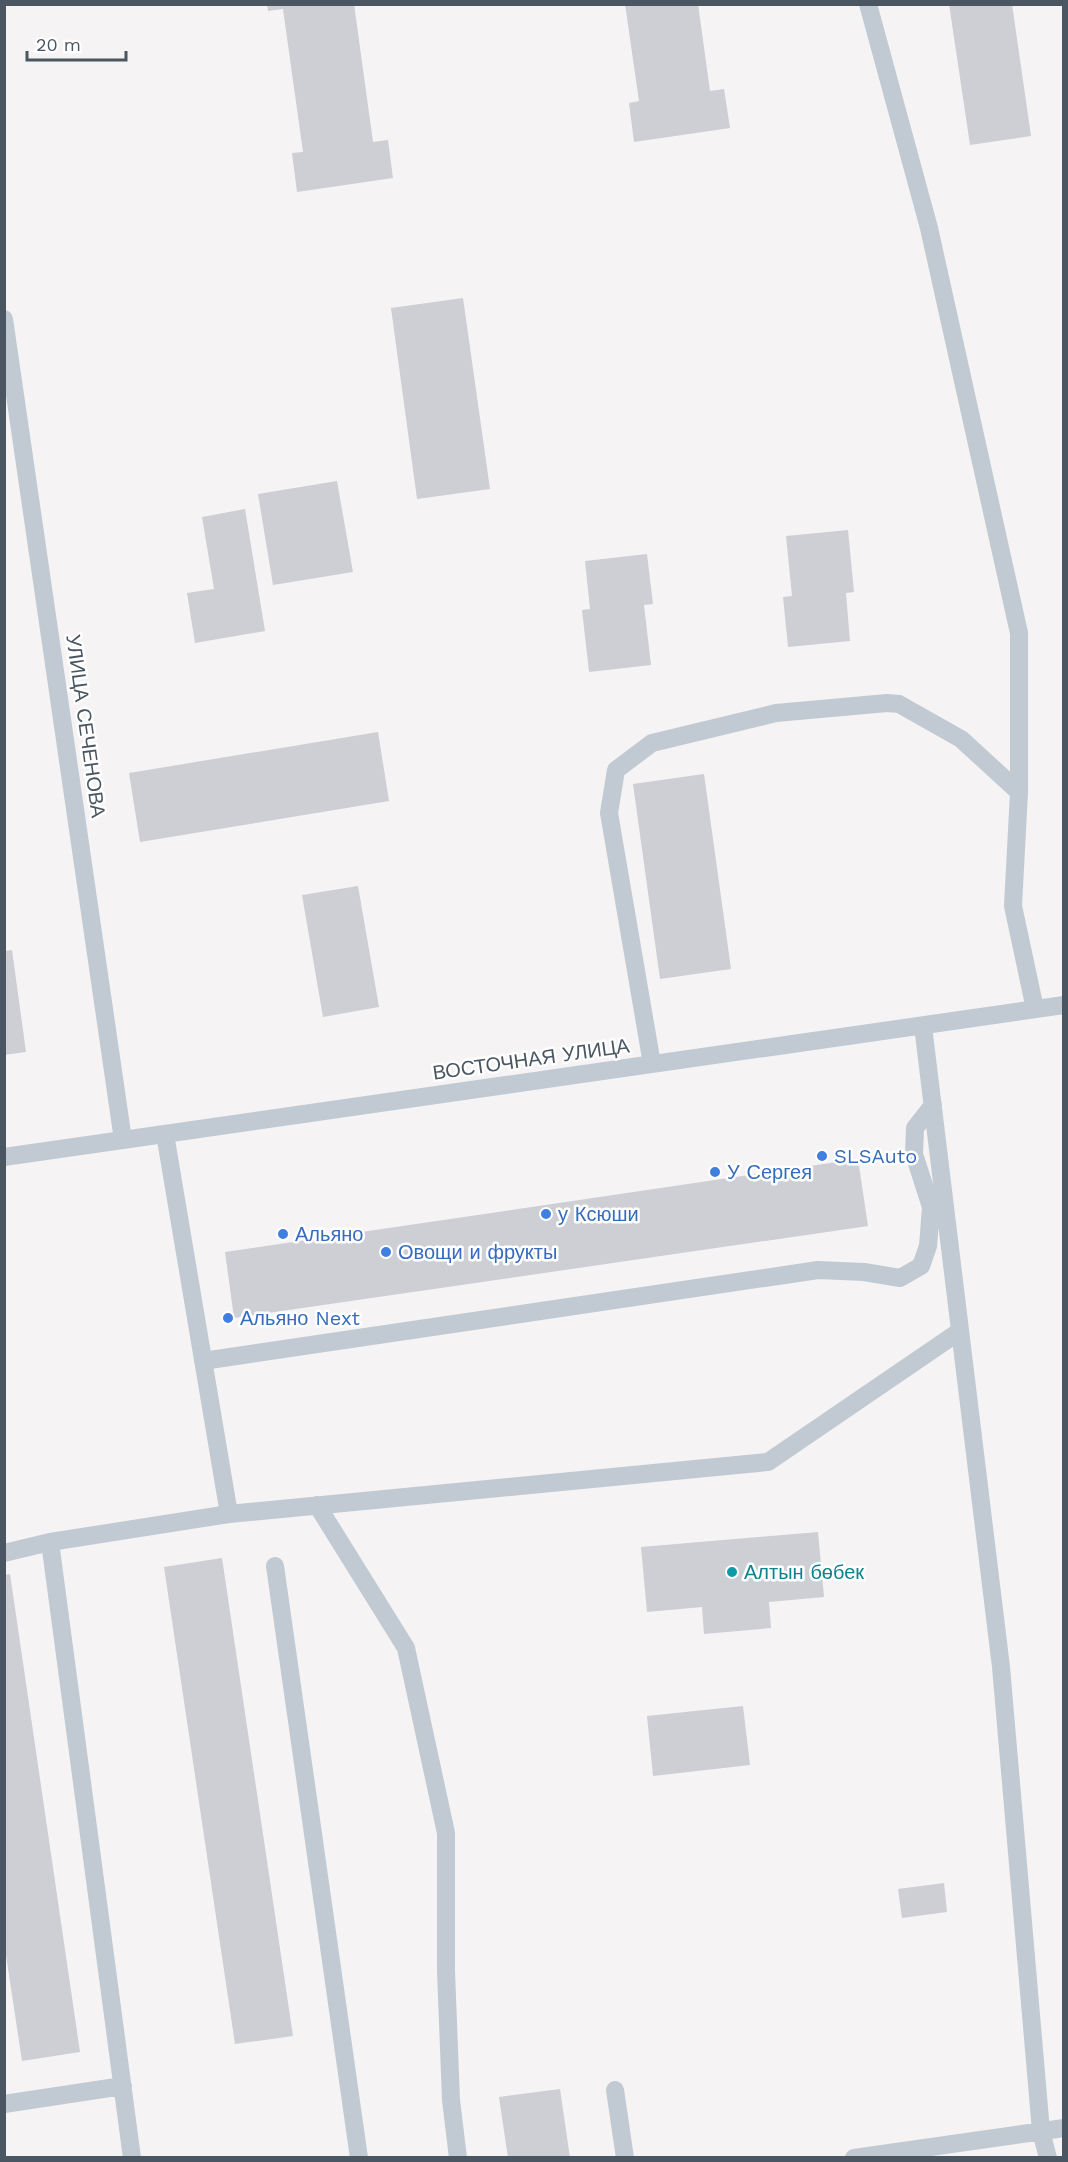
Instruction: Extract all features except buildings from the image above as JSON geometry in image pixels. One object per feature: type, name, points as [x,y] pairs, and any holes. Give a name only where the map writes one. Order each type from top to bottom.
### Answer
[{"type":"lane","points":[[868,4],[929,228],[1019,633],[1019,792],[1013,906],[1035,1010]]},
{"type":"lane","name":"УЛИЦА СЕЧЕНОВА","points":[[4,319],[123,1140]]},
{"type":"lane","points":[[652,1064],[609,813],[616,770],[652,743],[776,713],[887,703],[899,704],[961,739],[1019,792]]},
{"type":"lane","name":"ВОСТОЧНАЯ УЛИЦА","points":[[4,1157],[1064,1005]]},
{"type":"lane","points":[[923,1026],[1001,1666],[1041,2131],[1048,2157]]},
{"type":"lane","points":[[203,1361],[818,1269],[864,1272],[900,1278],[921,1266],[928,1246],[931,1207],[914,1154],[915,1128],[933,1105]]},
{"type":"lane","points":[[165,1134],[229,1514]]},
{"type":"lane","points":[[4,1553],[50,1542],[229,1514],[768,1462],[960,1331]]},
{"type":"lane","points":[[316,1505],[406,1648],[446,1833],[446,1971],[451,2100],[458,2157]]},
{"type":"lane","points":[[50,1542],[132,2157]]},
{"type":"lane","points":[[275,1566],[359,2157]]},
{"type":"lane","points":[[4,2104],[123,2086]]},
{"type":"lane","points":[[615,2090],[625,2157]]},
{"type":"lane","points":[[854,2157],[1064,2127]]},
{"type":"place","name":"SLSAuto","points":[[822,1156]]},
{"type":"place","name":"У Сергея","points":[[715,1172]]},
{"type":"place","name":"у Ксюши","points":[[546,1214]]},
{"type":"place","name":"Альяно","points":[[283,1234]]},
{"type":"place","name":"Овощи и фрукты","points":[[386,1252]]},
{"type":"place","name":"Альяно Next","points":[[228,1318]]},
{"type":"place","name":"Алтын бөбек","points":[[732,1572]]}]
